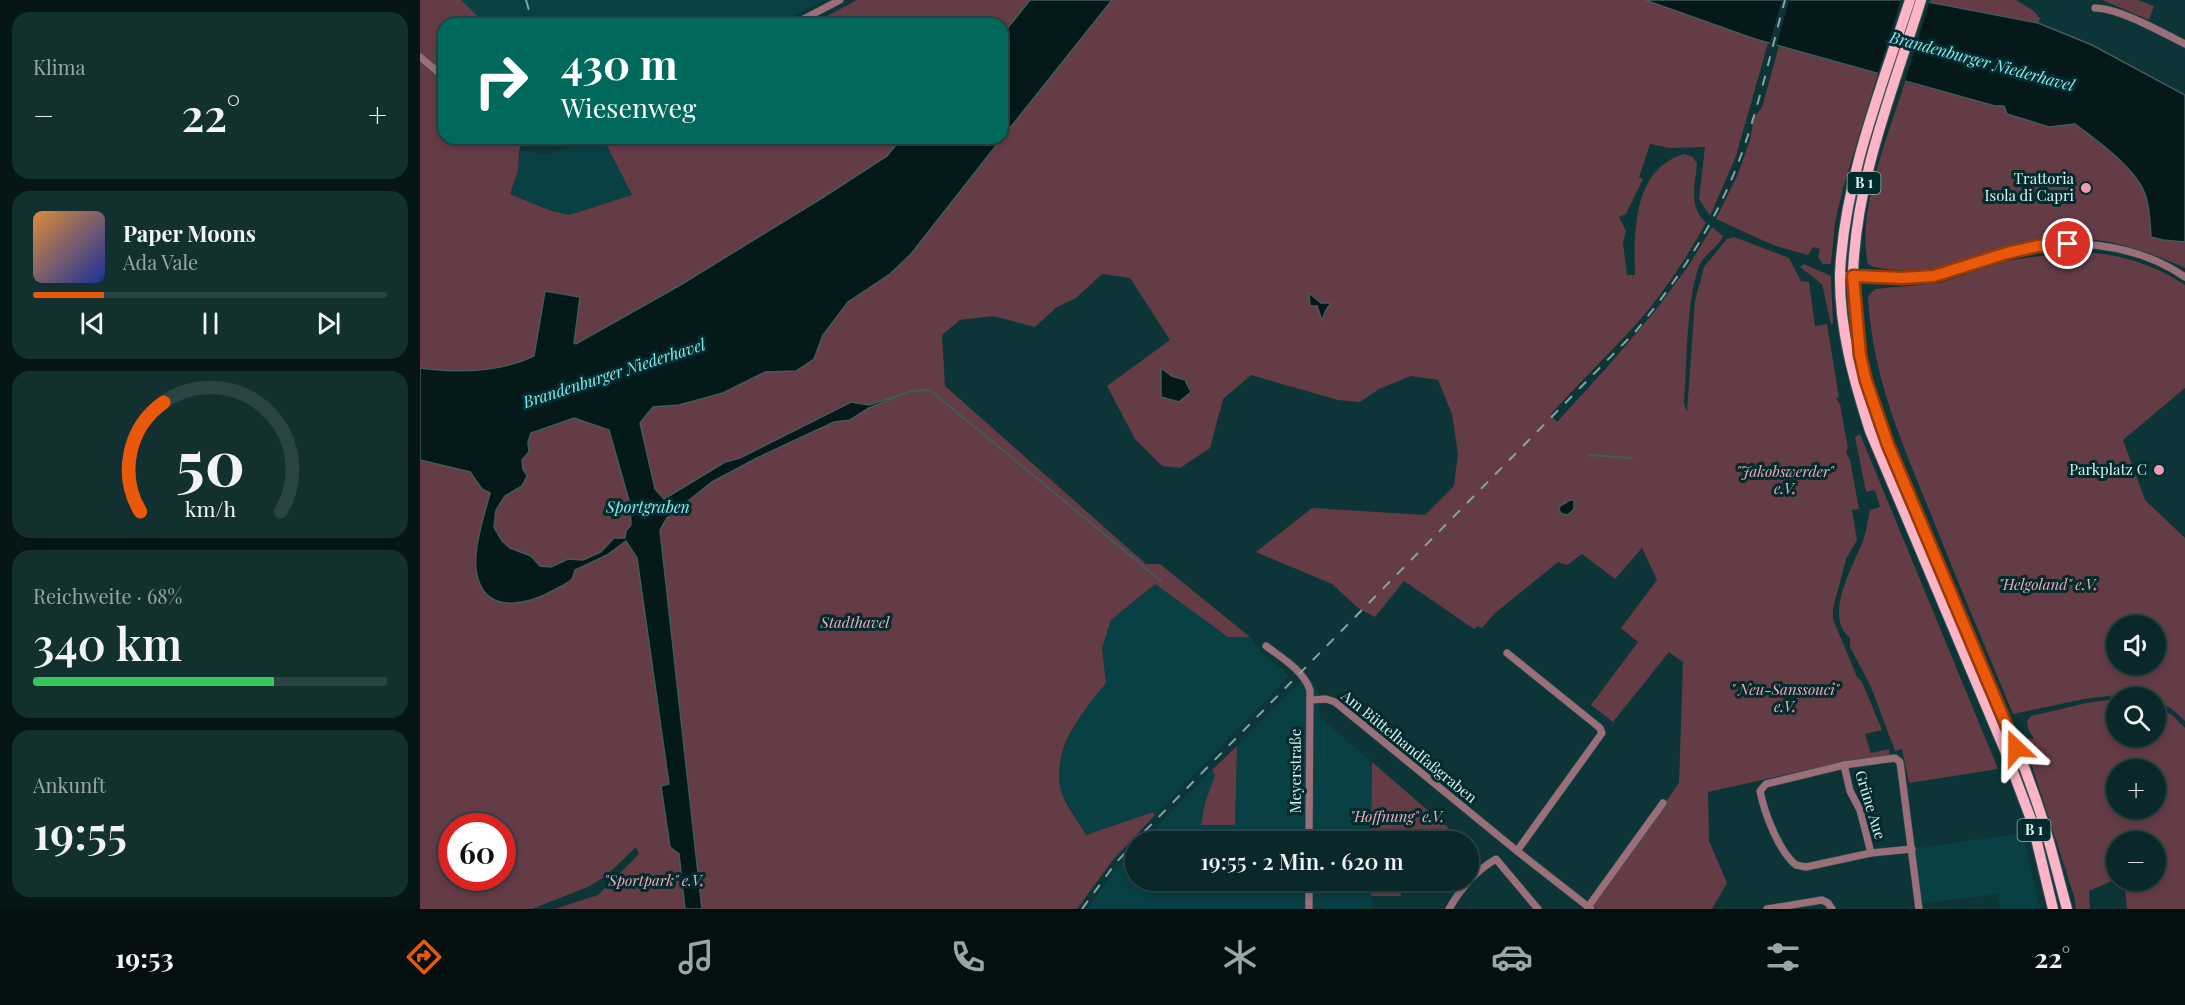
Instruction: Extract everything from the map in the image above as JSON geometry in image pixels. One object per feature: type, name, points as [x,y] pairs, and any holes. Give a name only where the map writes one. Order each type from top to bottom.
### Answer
[{"type":"main road","name":"B 1","points":[[1910,0],[1861,197],[1856,232],[1853,276],[1860,355],[1866,381],[1888,445],[2019,758],[2042,820],[2067,909]]},
{"type":"main road","name":"B 1","points":[[1922,0],[1850,193],[1840,275],[1842,305],[1854,380],[1870,431],[2006,753],[2032,822],[2053,909]]},
{"type":"street","points":[[806,18],[840,0]]},
{"type":"street","points":[[2095,8],[2104,8],[2134,20],[2185,44]]},
{"type":"street","points":[[420,57],[438,72]]},
{"type":"street","points":[[1840,275],[1902,278],[1934,276],[2007,253],[2038,246],[2068,244],[2096,245],[2126,251],[2154,261],[2185,277]]},
{"type":"street","points":[[1266,646],[1306,680],[1310,690],[1310,700]]},
{"type":"street","points":[[1507,653],[1577,711],[1583,713],[1600,728],[1602,733],[1517,851]]},
{"type":"street","name":"Am Büttelhandfaßgraben","points":[[1310,700],[1326,699],[1335,702],[1589,908],[1663,802]]},
{"type":"street","name":"Meyerstraße","points":[[1309,831],[1310,700]]},
{"type":"street","name":"Grüne Aue","points":[[1912,849],[1871,853],[1806,867],[1796,865],[1790,861],[1772,827],[1760,791],[1766,784],[1844,765],[1895,758],[1900,762],[1912,849],[1919,909]]},
{"type":"street","name":"Grüne Aue","points":[[1844,765],[1850,791],[1860,810],[1871,853]]},
{"type":"street","points":[[1449,909],[1480,868],[1497,860],[1538,909]]},
{"type":"street","points":[[1309,891],[1309,909]]},
{"type":"street","points":[[1767,909],[1822,900],[1832,909]]},
{"type":"shaded area","points":[[444,0],[824,0],[790,18],[448,18]]},
{"type":"shaded area","points":[[577,144],[606,144],[632,195],[569,215],[549,210],[510,194],[518,171],[519,150],[547,154]]},
{"type":"shaded area","points":[[1155,584],[1228,637],[1250,637],[1262,653],[1289,676],[1155,815],[1153,812],[1086,835],[1061,792],[1058,764],[1075,722],[1106,683],[1102,648],[1111,620]]},
{"type":"shaded area","points":[[1307,675],[1318,690],[1320,718],[1372,762],[1371,831],[1153,831],[1212,770],[1215,775],[1205,803],[1235,825],[1237,746]]},
{"type":"shaded area","points":[[2022,833],[2040,909],[2000,909],[1998,894],[1918,904],[1912,849]]},
{"type":"shaded area","points":[[1125,859],[1125,891],[1371,891],[1372,909],[1087,909]]},
{"type":"green space","points":[[420,0],[461,0],[480,18],[438,18],[438,144],[522,144],[518,170],[510,194],[549,210],[569,215],[632,195],[606,144],[897,144],[887,156],[822,198],[682,284],[576,344],[545,291],[535,356],[532,433],[574,418],[608,429],[653,407],[679,405],[723,393],[765,372],[789,372],[814,359],[823,335],[848,302],[890,274],[911,254],[998,144],[1008,144],[1008,131],[1112,0],[1645,0],[1768,43],[1736,156],[1710,216],[1699,199],[1705,147],[1670,148],[1650,144],[1639,177],[1643,179],[1626,214],[1619,217],[1626,231],[1623,243],[1627,275],[1635,275],[1637,221],[1646,187],[1655,173],[1667,162],[1684,154],[1693,157],[1697,164],[1695,202],[1700,216],[1706,223],[1661,294],[1628,333],[1551,414],[1557,422],[1609,365],[1655,311],[1689,265],[1712,227],[1723,236],[1700,264],[1694,283],[1689,317],[1684,403],[1687,412],[1695,301],[1704,267],[1727,239],[1734,237],[1789,258],[1801,281],[1809,282],[1815,326],[1827,324],[1839,397],[1836,399],[1840,404],[1848,448],[1846,452],[1850,460],[1859,509],[1852,510],[1857,540],[1846,559],[1833,609],[1833,619],[1882,730],[1865,734],[1871,753],[1889,749],[1890,756],[1847,761],[1708,792],[1709,841],[1727,883],[1712,909],[1597,909],[1592,905],[1679,783],[1683,662],[1669,652],[1613,722],[1591,705],[1638,642],[1621,628],[1657,580],[1642,548],[1615,579],[1582,554],[1567,565],[1558,562],[1494,614],[1482,628],[1478,626],[1474,629],[1404,581],[1375,617],[1358,608],[1332,584],[1256,552],[1312,508],[1425,515],[1454,486],[1458,454],[1452,414],[1438,380],[1411,376],[1379,389],[1360,402],[1338,400],[1251,375],[1223,399],[1210,448],[1180,468],[1162,466],[1135,439],[1107,386],[1170,340],[1130,278],[1102,274],[1076,298],[1057,307],[1035,327],[993,316],[960,320],[942,335],[945,386],[1146,564],[1160,564],[1250,637],[1228,637],[1155,584],[1111,620],[1102,648],[1106,683],[1087,706],[1065,746],[1060,760],[1061,790],[1068,807],[1086,835],[1153,812],[1155,815],[1140,831],[1125,831],[1125,847],[1077,909],[702,909],[689,789],[668,777],[669,785],[661,787],[679,854],[685,909],[555,909],[598,895],[639,854],[636,847],[607,875],[590,886],[532,909],[420,909]],"holes":[[[1161,369],[1185,380],[1161,397]]]},
{"type":"green space","points":[[857,0],[1030,0],[1008,28],[1008,18],[823,18]]},
{"type":"green space","points":[[1931,0],[2016,0],[2035,12],[2040,19],[2038,23],[2025,21],[1930,3]]},
{"type":"green space","points":[[2102,0],[2138,0],[2154,6],[2149,20]]},
{"type":"green space","points":[[1779,46],[1878,74],[1843,188],[1835,223],[1831,264],[1823,264],[1818,257],[1820,249],[1813,247],[1808,255],[1773,245],[1716,219],[1738,174],[1750,140],[1754,118],[1762,107]]},
{"type":"green space","points":[[1905,82],[2005,106],[2049,127],[2075,124],[2125,165],[2140,184],[2148,204],[2151,237],[2185,242],[2185,268],[2125,246],[2077,238],[2009,246],[1959,264],[1937,268],[1894,270],[1868,264],[1865,243],[1870,197],[1883,148]]},
{"type":"green space","name":"\"Helgoland\" e.V.","points":[[2067,252],[2083,252],[2128,259],[2157,270],[2185,285],[2185,388],[2123,440],[2145,500],[2185,538],[2185,721],[2166,706],[2166,687],[2106,687],[2106,696],[2013,714],[1906,452],[1888,402],[1870,324],[1868,296],[1875,289],[1939,283],[2006,261]]},
{"type":"green space","points":[[1804,264],[1831,276],[1833,324],[1831,324],[1822,284],[1800,267]]},
{"type":"green space","points":[[1860,434],[1998,769],[1909,783],[1902,749],[1895,751],[1871,687],[1850,647],[1850,638],[1842,628],[1839,616],[1843,589],[1864,538],[1870,510],[1880,507],[1875,490],[1866,492],[1855,437]]},
{"type":"green space","points":[[2106,700],[2106,747],[2166,747],[2166,712],[2185,728],[2185,909],[2127,909],[2125,891],[2166,891],[2166,831],[2106,831],[2106,883],[2089,891],[2090,909],[2076,909],[2074,896],[2023,738],[2034,739],[2028,729],[2027,721],[2031,716]]},
{"type":"green space","points":[[1237,746],[1235,825],[1201,825],[1205,803],[1215,775],[1212,770]]},
{"type":"green space","name":"\"Hoffnung\" e.V.","points":[[1372,762],[1452,831],[1371,831]]},
{"type":"green space","points":[[1371,891],[1401,891],[1401,896],[1371,896]]},
{"type":"water","points":[[1030,0],[1112,0],[1008,130],[1008,28]]},
{"type":"water","name":"Brandenburger Niederhavel","points":[[1645,0],[1918,0],[2038,23],[2092,45],[2185,95],[2185,242],[2151,237],[2148,204],[2140,184],[2125,165],[2075,124],[2049,127],[2007,114],[2004,106],[1995,106],[1755,39]]},
{"type":"water","points":[[897,144],[997,144],[911,254],[890,274],[848,302],[823,335],[814,359],[796,371],[765,372],[723,393],[679,405],[653,407],[640,423],[655,489],[664,499],[725,462],[740,458],[851,402],[869,405],[911,391],[869,408],[850,420],[834,422],[712,482],[667,518],[660,530],[702,909],[685,909],[679,854],[670,847],[661,786],[669,784],[637,558],[626,541],[607,555],[575,570],[571,580],[565,584],[535,599],[512,603],[491,598],[484,591],[476,569],[479,536],[490,493],[482,489],[470,472],[420,460],[420,368],[478,370],[507,365],[534,356],[545,291],[580,297],[574,343],[576,344],[682,284],[887,156]],"holes":[[[574,418],[609,430],[630,504],[631,525],[626,531],[625,538],[614,538],[601,552],[583,560],[568,559],[551,567],[540,566],[531,556],[510,548],[502,541],[494,527],[496,510],[505,496],[522,486],[527,476],[522,460],[529,452],[528,442],[531,433]]]},
{"type":"water","points":[[1309,293],[1321,303],[1331,303],[1322,320],[1317,306],[1310,306]]},
{"type":"water","points":[[1161,368],[1172,376],[1185,380],[1191,392],[1179,402],[1161,397]]},
{"type":"water","points":[[1574,500],[1574,509],[1568,515],[1562,514],[1559,510],[1560,506]]},
{"type":"pier","points":[[1782,0],[1789,0],[1776,48],[1769,46]]},
{"type":"pier","points":[[1901,0],[1930,0],[1904,85],[1877,76]]},
{"type":"waterway","points":[[911,391],[930,390],[1161,581]]},
{"type":"waterway","points":[[1589,455],[1632,458]]},
{"type":"railway","points":[[526,0],[531,18]]},
{"type":"railway","points":[[1082,909],[1115,864],[1138,838],[1635,332],[1649,315],[1699,243],[1729,185],[1754,117],[1785,0]]},
{"type":"place","name":"Trattoria Isola di Capri","points":[[2086,188]]},
{"type":"place","name":"Parkplatz C","points":[[2159,470]]},
{"type":"route","points":[[2016,748],[1888,445],[1866,381],[1860,355],[1853,276],[1902,278],[1934,276],[2007,253],[2038,246],[2068,244]]},
{"type":"park label","name":"\"Jakobswerder\" e.V.","points":[[1785,480]]},
{"type":"park label","name":"Stadthavel","points":[[855,623]]},
{"type":"park label","name":"\" Neu-Sanssouci\" e.V.","points":[[1785,698]]},
{"type":"park label","name":"\"Sportpark\" e.V.","points":[[654,881]]},
{"type":"water label","name":"Sportgraben","points":[[648,507]]}]
